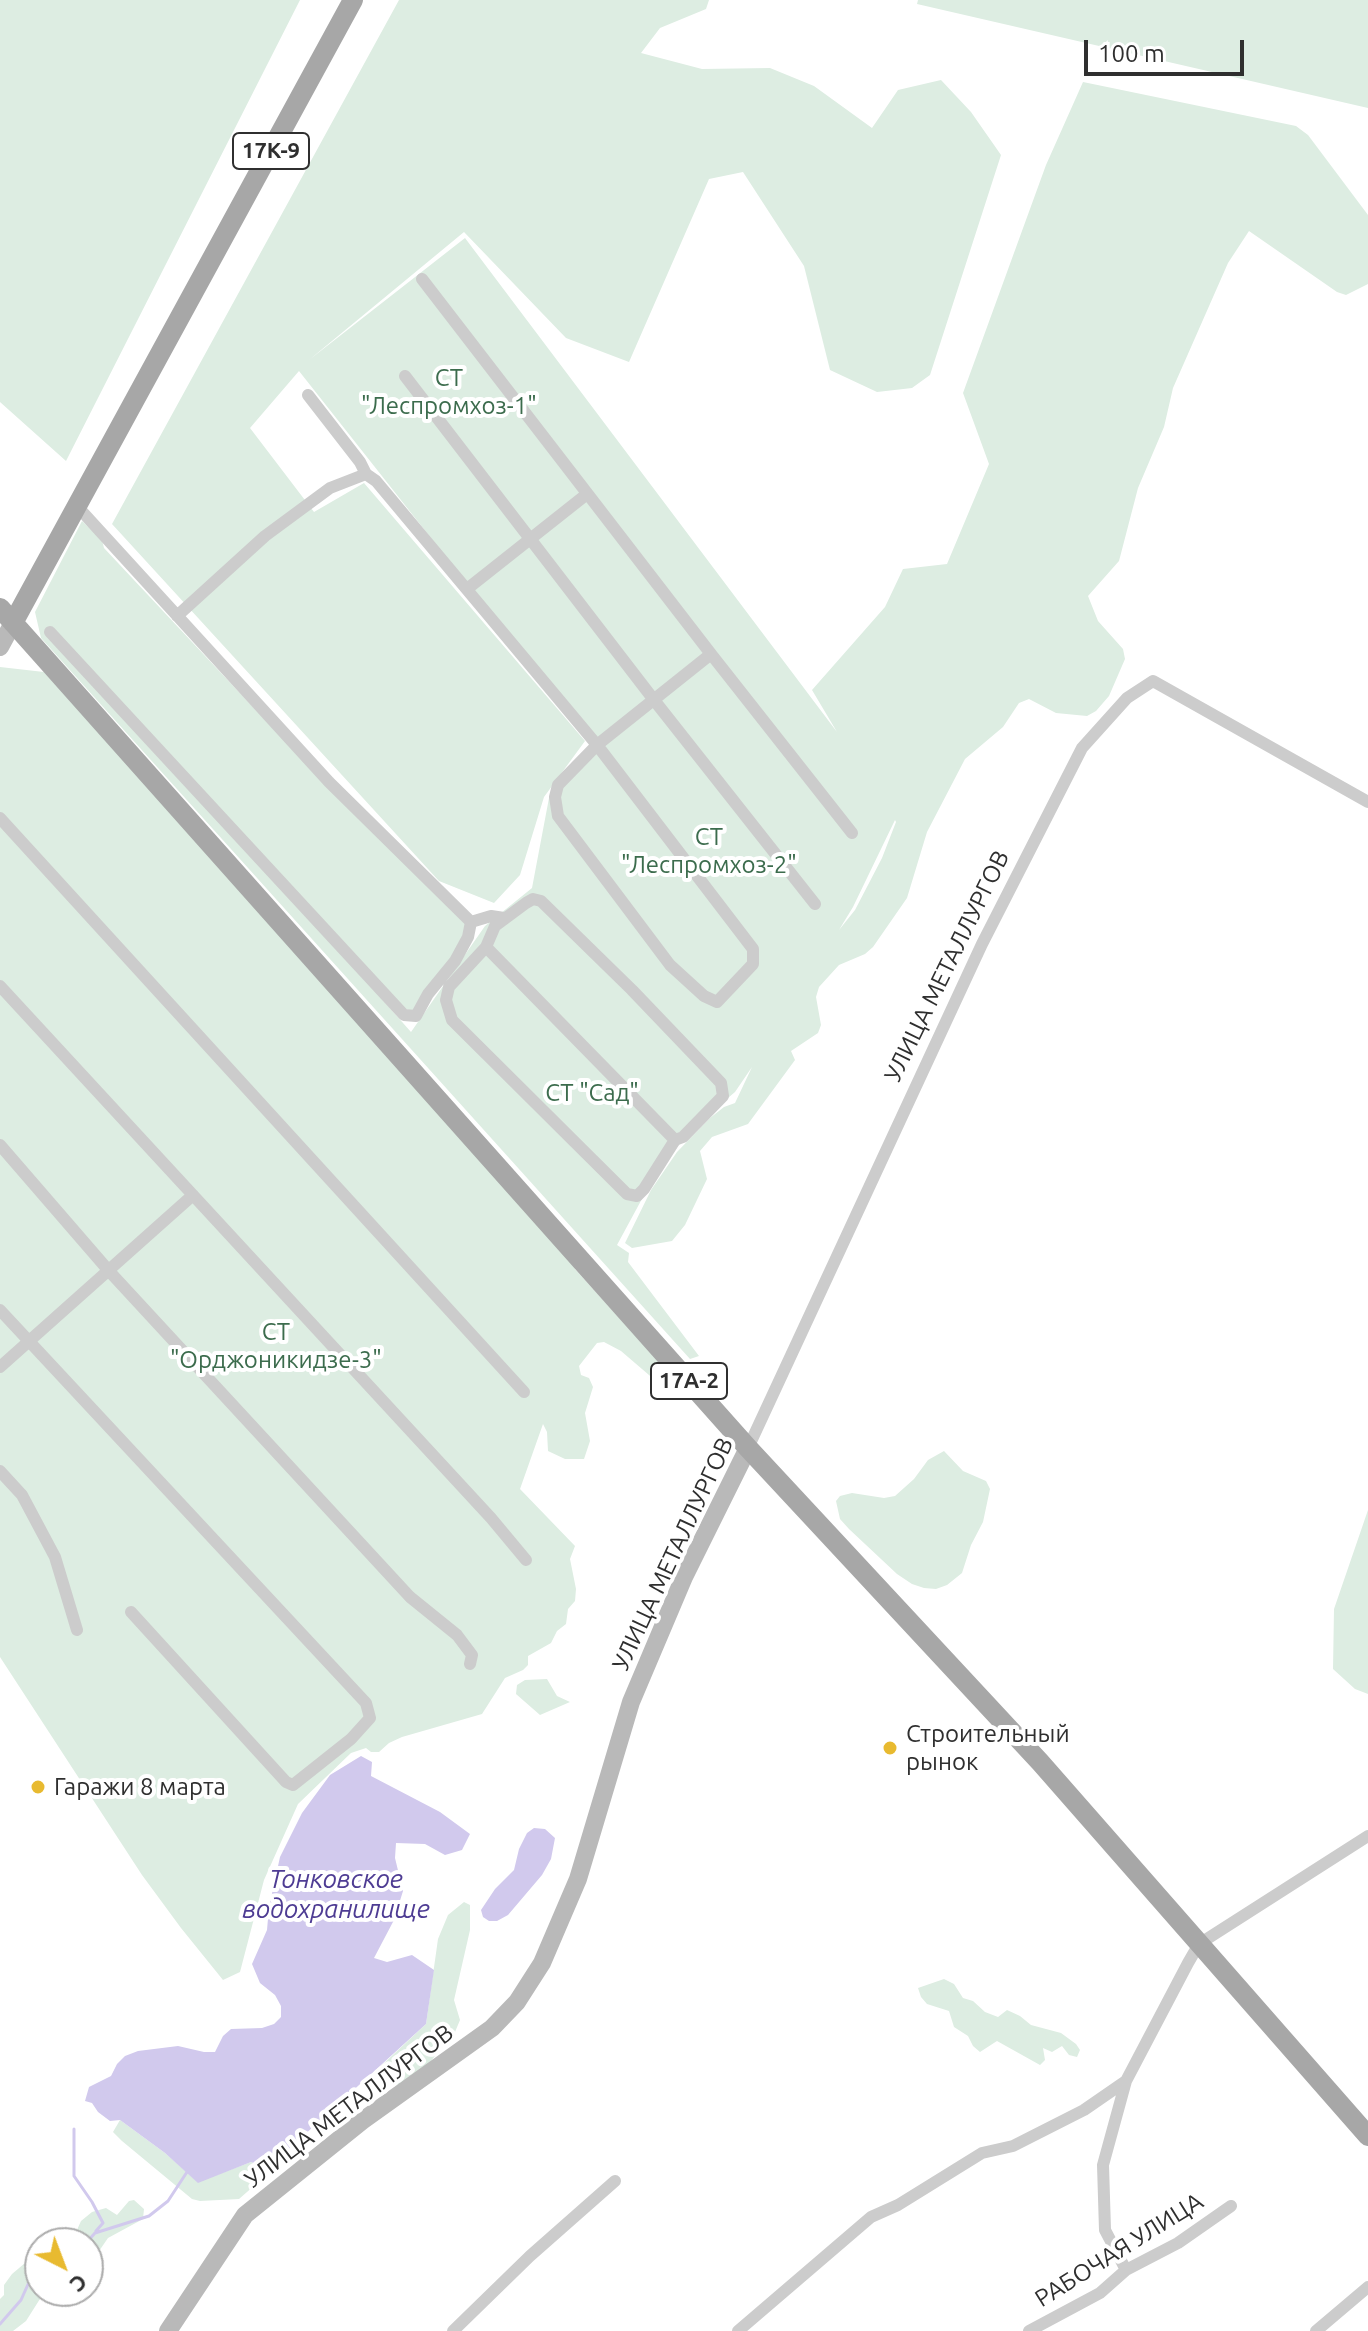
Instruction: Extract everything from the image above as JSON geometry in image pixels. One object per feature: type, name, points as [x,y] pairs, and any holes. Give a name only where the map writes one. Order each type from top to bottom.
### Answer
[{"type":"main road","name":"17К-9","points":[[7,615],[77,506],[353,0]]},
{"type":"main road","name":"17А-2","points":[[7,615],[748,1448],[1040,1762],[1368,2136]]},
{"type":"street","points":[[422,279],[852,833]]},
{"type":"street","points":[[405,376],[815,904]]},
{"type":"street","points":[[308,395],[366,474],[376,481],[597,745],[753,949],[753,964],[717,1002],[704,996],[670,965],[558,816],[555,797],[558,785],[597,745],[711,654]]},
{"type":"street","points":[[177,616],[265,536],[330,488],[366,474]]},
{"type":"street","points":[[467,589],[587,494]]},
{"type":"street","points":[[77,506],[329,782],[471,922]]},
{"type":"street","points":[[0,647],[7,615]]},
{"type":"street","points":[[50,632],[404,1015],[416,1016],[428,994],[462,949],[471,922]]},
{"type":"street","name":"УЛИЦА МЕТАЛЛУРГОВ","points":[[168,2331],[245,2215],[362,2121],[492,2028],[517,2002],[542,1963],[578,1879],[631,1702],[684,1577],[748,1448],[982,944],[1082,748],[1127,698],[1153,681],[1368,802]]},
{"type":"street","points":[[0,818],[524,1392]]},
{"type":"street","points":[[533,899],[541,901],[721,1083],[723,1096],[683,1137],[675,1140],[637,1196],[627,1194],[452,1020],[446,1000],[449,987],[486,947],[495,926],[504,918],[533,899]]},
{"type":"street","points":[[471,922],[491,916],[504,918]]},
{"type":"street","points":[[486,947],[675,1140]]},
{"type":"street","points":[[0,986],[491,1518],[526,1560]]},
{"type":"street","points":[[0,1145],[109,1271],[410,1597],[457,1635],[472,1655],[470,1664]]},
{"type":"street","points":[[0,1367],[193,1195]]},
{"type":"street","points":[[0,1310],[366,1703],[370,1718],[351,1739],[293,1785],[286,1782],[131,1612]]},
{"type":"street","points":[[0,1471],[22,1495],[55,1557],[77,1630]]},
{"type":"street","points":[[1126,2270],[1105,2230],[1103,2165],[1126,2081],[1199,1944],[1368,1836]]},
{"type":"street","points":[[738,2331],[871,2217],[898,2205],[982,2153],[1013,2146],[1084,2110],[1126,2081]]},
{"type":"street","points":[[453,2331],[530,2256],[615,2181]]},
{"type":"street","name":"РАБОЧАЯ УЛИЦА","points":[[1029,2331],[1100,2293],[1126,2270],[1178,2243],[1231,2206]]},
{"type":"street","points":[[1316,2331],[1368,2287]]},
{"type":"green space","points":[[0,0],[300,0],[66,461],[0,402]]},
{"type":"green space","points":[[399,0],[709,0],[706,9],[660,28],[641,53],[702,69],[770,68],[814,86],[872,128],[898,90],[941,80],[971,112],[1001,155],[930,375],[912,388],[877,392],[830,370],[804,266],[743,172],[709,179],[629,362],[566,338],[464,232],[309,360],[465,238],[837,732],[812,690],[885,607],[903,569],[947,564],[989,464],[963,393],[1046,165],[1083,82],[1296,126],[1308,135],[1368,215],[1368,284],[1346,295],[1337,292],[1249,231],[1228,263],[1173,388],[1164,427],[1138,488],[1119,561],[1088,596],[1098,621],[1123,649],[1125,659],[1109,696],[1087,716],[1056,713],[1029,699],[1019,703],[1003,727],[965,759],[927,832],[907,898],[873,947],[865,954],[839,965],[819,987],[816,997],[821,1025],[818,1033],[791,1051],[795,1060],[748,1124],[712,1137],[700,1151],[707,1179],[685,1225],[672,1241],[632,1248],[625,1243],[651,1190],[677,1152],[710,1118],[735,1103],[752,1067],[735,1092],[678,1146],[643,1197],[617,1245],[629,1253],[628,1262],[699,1356],[690,1359],[41,638],[35,612],[82,521],[325,784],[465,923],[465,935],[451,959],[414,1011],[405,1009],[136,722],[411,1032],[485,926],[532,888],[549,798],[596,747],[299,371],[250,428],[314,512],[364,483],[585,741],[544,797],[520,875],[494,903],[439,881],[112,524]],"holes":[[[896,822],[882,858],[855,910],[839,930]]]},
{"type":"green space","points":[[918,0],[1368,0],[1368,108],[917,4]]},
{"type":"green space","name":"СТ \"Орджоникидзе-3\"","points":[[0,667],[44,672],[574,1261],[575,1269],[668,1372],[656,1381],[621,1351],[604,1342],[597,1343],[579,1366],[581,1375],[589,1378],[593,1387],[585,1413],[590,1441],[584,1459],[565,1459],[548,1451],[547,1432],[543,1424],[520,1489],[575,1546],[570,1559],[576,1589],[575,1601],[568,1609],[566,1624],[557,1631],[551,1643],[528,1656],[528,1665],[523,1670],[505,1678],[482,1714],[402,1737],[379,1752],[366,1748],[351,1753],[298,1804],[264,1880],[240,1972],[223,1980],[142,1875],[0,1657]]},
{"type":"green space","points":[[944,1451],[963,1471],[986,1481],[990,1489],[983,1522],[962,1573],[947,1585],[936,1589],[924,1588],[897,1574],[849,1529],[840,1519],[836,1501],[840,1496],[852,1493],[884,1498],[895,1496],[914,1479],[928,1460]]},
{"type":"green space","points":[[1368,1510],[1368,1694],[1355,1689],[1333,1669],[1334,1609]]},
{"type":"green space","points":[[547,1679],[557,1696],[570,1702],[540,1715],[516,1694],[517,1685],[525,1680]]},
{"type":"green space","points":[[464,1902],[470,1905],[470,1930],[454,2000],[460,2020],[455,2032],[430,2062],[401,2087],[394,2085],[388,2071],[381,2066],[426,2024],[438,1939],[448,1915]]},
{"type":"green space","points":[[944,1979],[954,1984],[963,1998],[973,2001],[985,2012],[998,2017],[1007,2010],[1031,2025],[1061,2033],[1080,2050],[1077,2057],[1069,2055],[1062,2046],[1052,2052],[1043,2048],[1045,2060],[1040,2065],[997,2041],[980,2052],[968,2036],[954,2027],[949,2011],[927,2004],[921,1997],[918,1988]]},
{"type":"green space","points":[[120,2120],[198,2182],[251,2162],[268,2168],[239,2199],[192,2199],[113,2132]]},
{"type":"green space","points":[[134,2200],[144,2209],[143,2219],[108,2238],[104,2244],[104,2227],[78,2227],[92,2212],[106,2208],[117,2215],[129,2201]]},
{"type":"green space","points":[[24,2264],[24,2307],[35,2307],[26,2321],[13,2331],[0,2331],[0,2299],[4,2295],[4,2285]]},
{"type":"water","name":"Тонковское водохранилище","points":[[361,1756],[372,1762],[371,1776],[440,1812],[470,1834],[462,1850],[445,1855],[425,1844],[396,1843],[395,1858],[403,1891],[394,1920],[374,1958],[387,1962],[412,1955],[434,1970],[426,2024],[268,2168],[251,2162],[198,2183],[165,2153],[120,2120],[110,2121],[92,2103],[85,2101],[89,2087],[111,2076],[125,2056],[138,2051],[178,2046],[215,2052],[223,2036],[231,2029],[262,2028],[274,2024],[281,2017],[281,2006],[275,1995],[260,1983],[252,1964],[267,1930],[280,1857],[302,1813],[330,1775]]},
{"type":"water","points":[[534,1828],[545,1829],[555,1838],[551,1859],[542,1875],[508,1915],[497,1921],[489,1921],[483,1917],[481,1910],[495,1889],[514,1870],[519,1849],[527,1833]]},
{"type":"waterway","points":[[74,2129],[74,2176],[103,2223],[100,2227]]},
{"type":"waterway","points":[[104,2230],[149,2216],[168,2201],[187,2172]]},
{"type":"waterway","points":[[0,2324],[24,2293]]},
{"type":"place","name":"Строительный рынок","points":[[890,1748]]},
{"type":"place","name":"Гаражи 8 марта","points":[[38,1787]]},
{"type":"park label","name":"СТ \"Леспромхоз-1\"","points":[[449,392]]},
{"type":"park label","name":"СТ \"Леспромхоз-2\"","points":[[709,851]]},
{"type":"park label","name":"СТ \"Сад\"","points":[[592,1093]]}]
